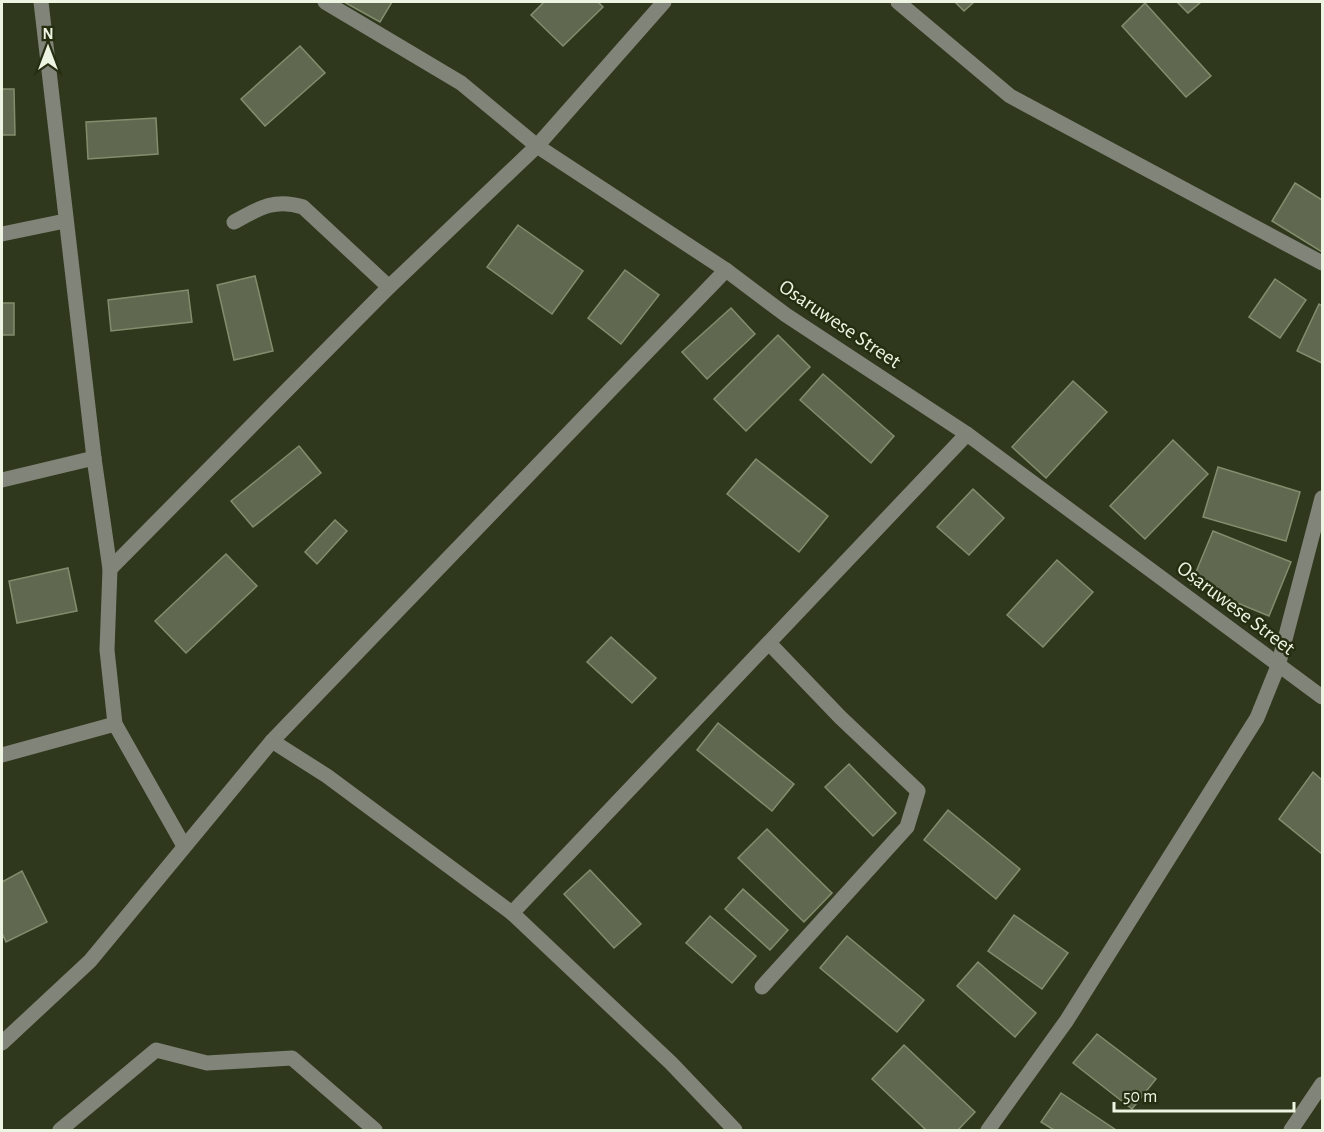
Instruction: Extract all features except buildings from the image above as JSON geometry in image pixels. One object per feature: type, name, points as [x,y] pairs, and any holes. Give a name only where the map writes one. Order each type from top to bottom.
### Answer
[{"type":"street","points":[[40,2],[94,458],[110,569],[108,650],[116,724],[184,846]]},
{"type":"street","name":"Osaruwese Street","points":[[325,2],[460,83],[537,146],[726,270],[786,315],[967,434],[1278,666],[1323,697]]},
{"type":"street","points":[[110,569],[389,287],[537,146],[664,2]]},
{"type":"street","points":[[898,2],[1010,96],[1323,263]]},
{"type":"street","points":[[234,222],[254,211],[285,201],[303,207],[389,287]]},
{"type":"street","points":[[2,234],[65,221]]},
{"type":"street","points":[[2,1043],[90,961],[272,741],[726,270]]},
{"type":"street","points":[[512,913],[967,434]]},
{"type":"street","points":[[2,480],[94,458]]},
{"type":"street","points":[[988,1131],[1067,1020],[1257,718],[1278,666],[1323,498]]},
{"type":"street","points":[[762,987],[907,827],[918,791],[840,717],[768,642]]},
{"type":"street","points":[[2,755],[116,724]]},
{"type":"street","points":[[272,741],[327,776],[512,913],[671,1063],[735,1131]]},
{"type":"street","points":[[60,1131],[156,1050],[207,1063],[292,1058],[375,1131]]},
{"type":"street","points":[[1291,1131],[1323,1084]]}]
